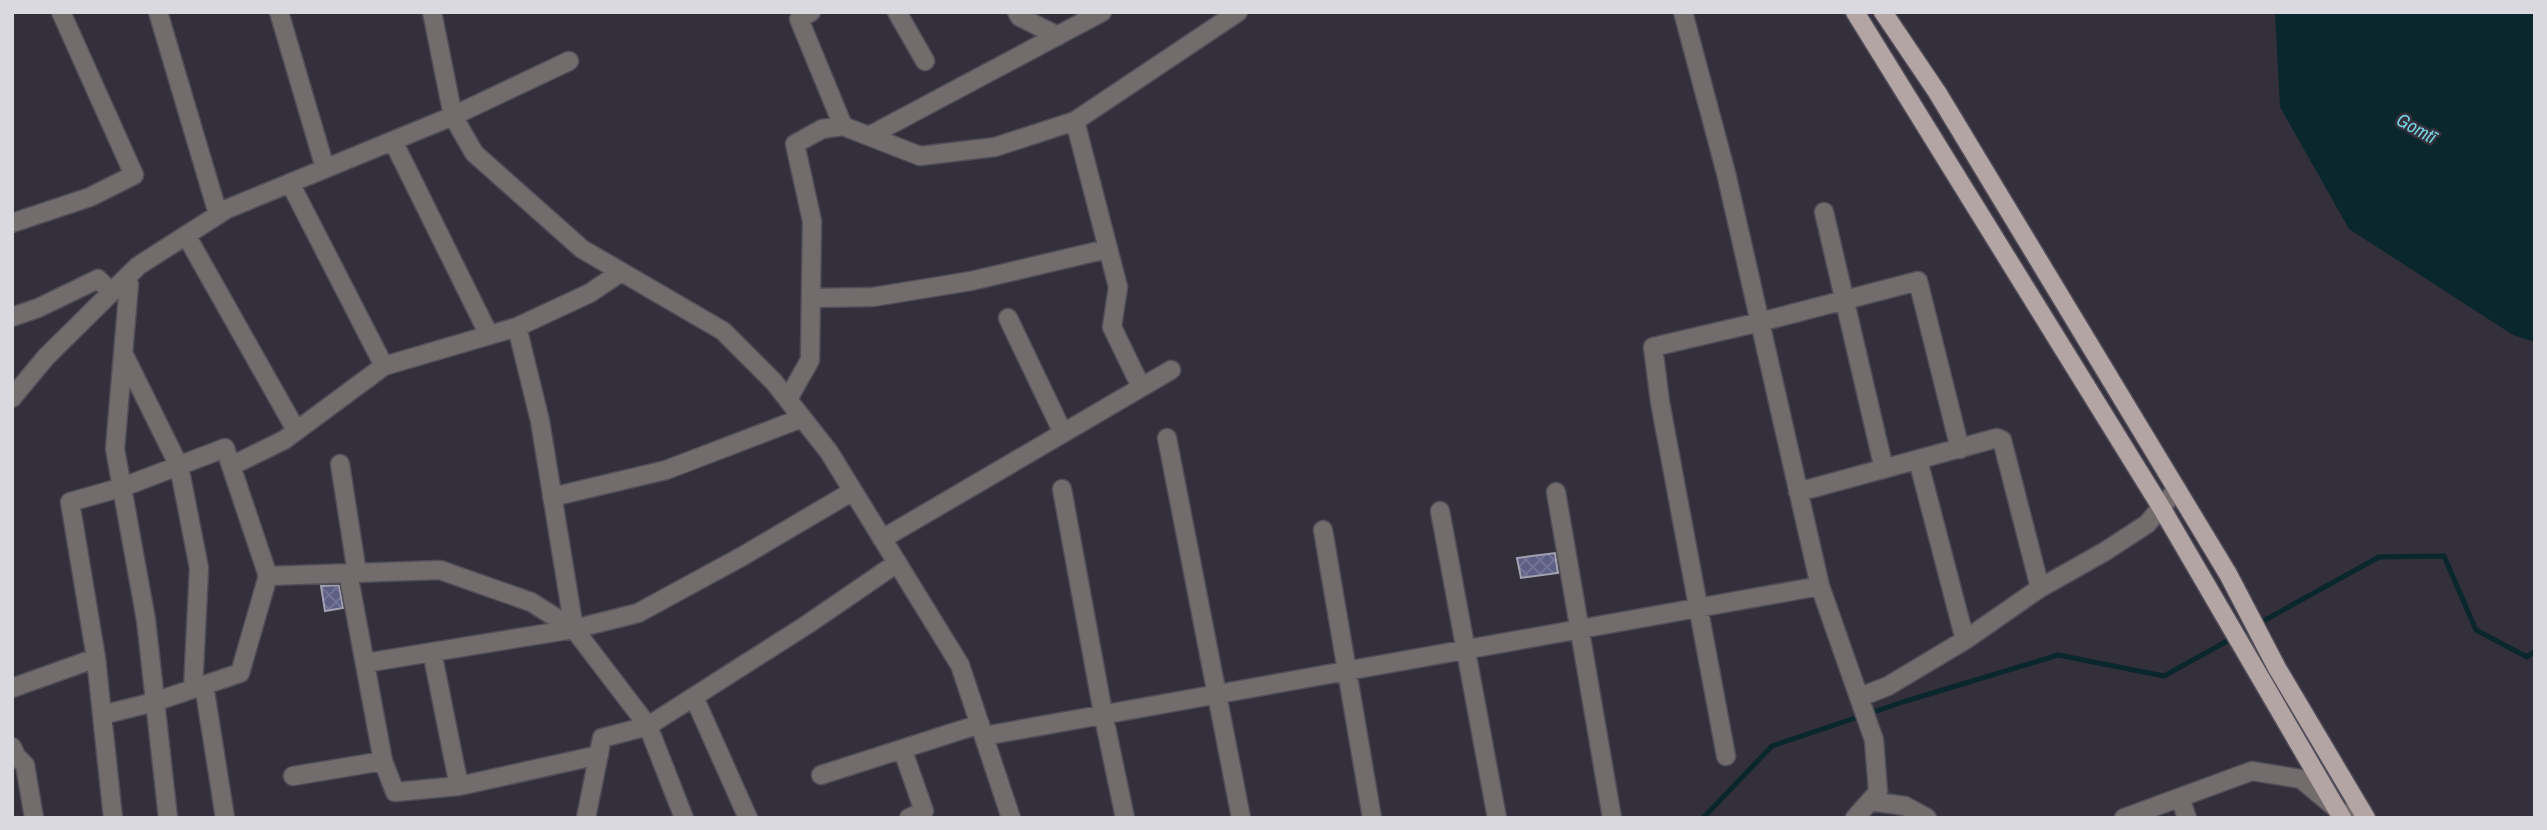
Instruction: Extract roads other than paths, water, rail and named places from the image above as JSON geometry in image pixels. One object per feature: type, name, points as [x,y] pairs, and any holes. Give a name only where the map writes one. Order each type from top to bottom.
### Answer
[{"type":"main road","points":[[1855,12],[2161,508],[2339,813]]},
{"type":"main road","points":[[1884,12],[1937,92],[2228,574],[2268,651],[2364,815]]},
{"type":"street","points":[[13,219],[90,197],[134,175],[61,12]]},
{"type":"street","points":[[158,12],[218,214]]},
{"type":"street","points":[[279,12],[325,168]]},
{"type":"street","points":[[432,12],[453,116],[474,153],[582,249],[723,331],[774,382],[829,452],[960,665],[1011,818]]},
{"type":"street","points":[[897,12],[925,61]]},
{"type":"street","points":[[1017,12],[1020,17],[1058,36]]},
{"type":"street","points":[[869,136],[1102,12]]},
{"type":"street","points":[[1683,12],[1726,173],[1819,586],[1874,740],[1878,792],[1855,818]]},
{"type":"street","points":[[808,13],[799,19],[843,126]]},
{"type":"street","points":[[788,399],[810,360],[812,221],[794,144],[822,129],[843,126],[919,156],[995,147],[1075,121],[1234,13]]},
{"type":"street","points":[[12,398],[46,357],[138,266],[218,214],[453,116],[569,61]]},
{"type":"street","points":[[1075,121],[1118,287],[1111,327],[1141,387]]},
{"type":"street","points":[[393,141],[489,335]]},
{"type":"street","points":[[290,183],[384,366]]},
{"type":"street","points":[[1824,212],[1884,470]]},
{"type":"street","points":[[186,235],[296,430]]},
{"type":"street","points":[[811,298],[873,297],[971,281],[1107,249]]},
{"type":"street","points":[[232,466],[284,439],[384,366],[517,327],[590,293],[621,272]]},
{"type":"street","points":[[125,278],[129,284],[116,449],[146,621],[168,818]]},
{"type":"street","points":[[12,317],[38,308],[98,279],[111,292]]},
{"type":"street","points":[[1726,756],[1660,402],[1654,347],[1919,281],[1961,449]]},
{"type":"street","points":[[1008,318],[1063,433]]},
{"type":"street","points":[[517,327],[540,421],[574,629]]},
{"type":"street","points":[[123,353],[179,466],[199,568],[199,687],[225,818]]},
{"type":"street","points":[[882,539],[1171,370]]},
{"type":"street","points":[[552,497],[666,470],[803,418]]},
{"type":"street","points":[[1167,438],[1241,818]]},
{"type":"street","points":[[1798,492],[1997,438],[2002,440],[2040,589]]},
{"type":"street","points":[[102,715],[154,702],[240,673],[268,576],[225,448],[123,487],[70,502],[96,659],[113,818]]},
{"type":"street","points":[[1918,460],[1965,640]]},
{"type":"street","points":[[340,464],[365,663],[383,761],[395,792],[459,786],[599,755]]},
{"type":"street","points":[[1062,489],[1125,818]]},
{"type":"street","points":[[1861,700],[1888,687],[1965,640],[2040,589],[2147,524],[2176,489]]},
{"type":"street","points":[[365,663],[574,629],[638,613],[741,557],[853,491]]},
{"type":"street","points":[[1556,492],[1612,818]]},
{"type":"street","points":[[1440,511],[1497,818]]},
{"type":"street","points":[[1324,530],[1372,818]]},
{"type":"street","points":[[586,818],[602,738],[648,726],[808,624],[897,563]]},
{"type":"street","points":[[268,576],[440,570],[531,602],[574,629],[648,726],[684,818]]},
{"type":"street","points":[[821,775],[982,730],[1217,694],[1819,586]]},
{"type":"street","points":[[432,652],[459,786]]},
{"type":"street","points":[[12,688],[96,659]]},
{"type":"street","points":[[694,697],[748,818]]},
{"type":"street","points":[[12,747],[25,765],[34,818]]},
{"type":"street","points":[[903,751],[924,811],[909,818]]},
{"type":"street","points":[[292,776],[383,761]]},
{"type":"street","points":[[2124,818],[2252,771],[2301,779],[2339,813],[2364,815]]},
{"type":"street","points":[[2180,798],[2188,818]]},
{"type":"street","points":[[1870,801],[1905,806],[1927,818]]},
{"type":"water","name":"Gomtī","points":[[2275,12],[2535,12],[2535,342],[2513,335],[2349,229],[2280,107]]},
{"type":"waterway","points":[[1703,818],[1772,746],[1906,701],[2058,655],[2164,676],[2379,557],[2444,556],[2476,630],[2527,657],[2535,651]]}]
